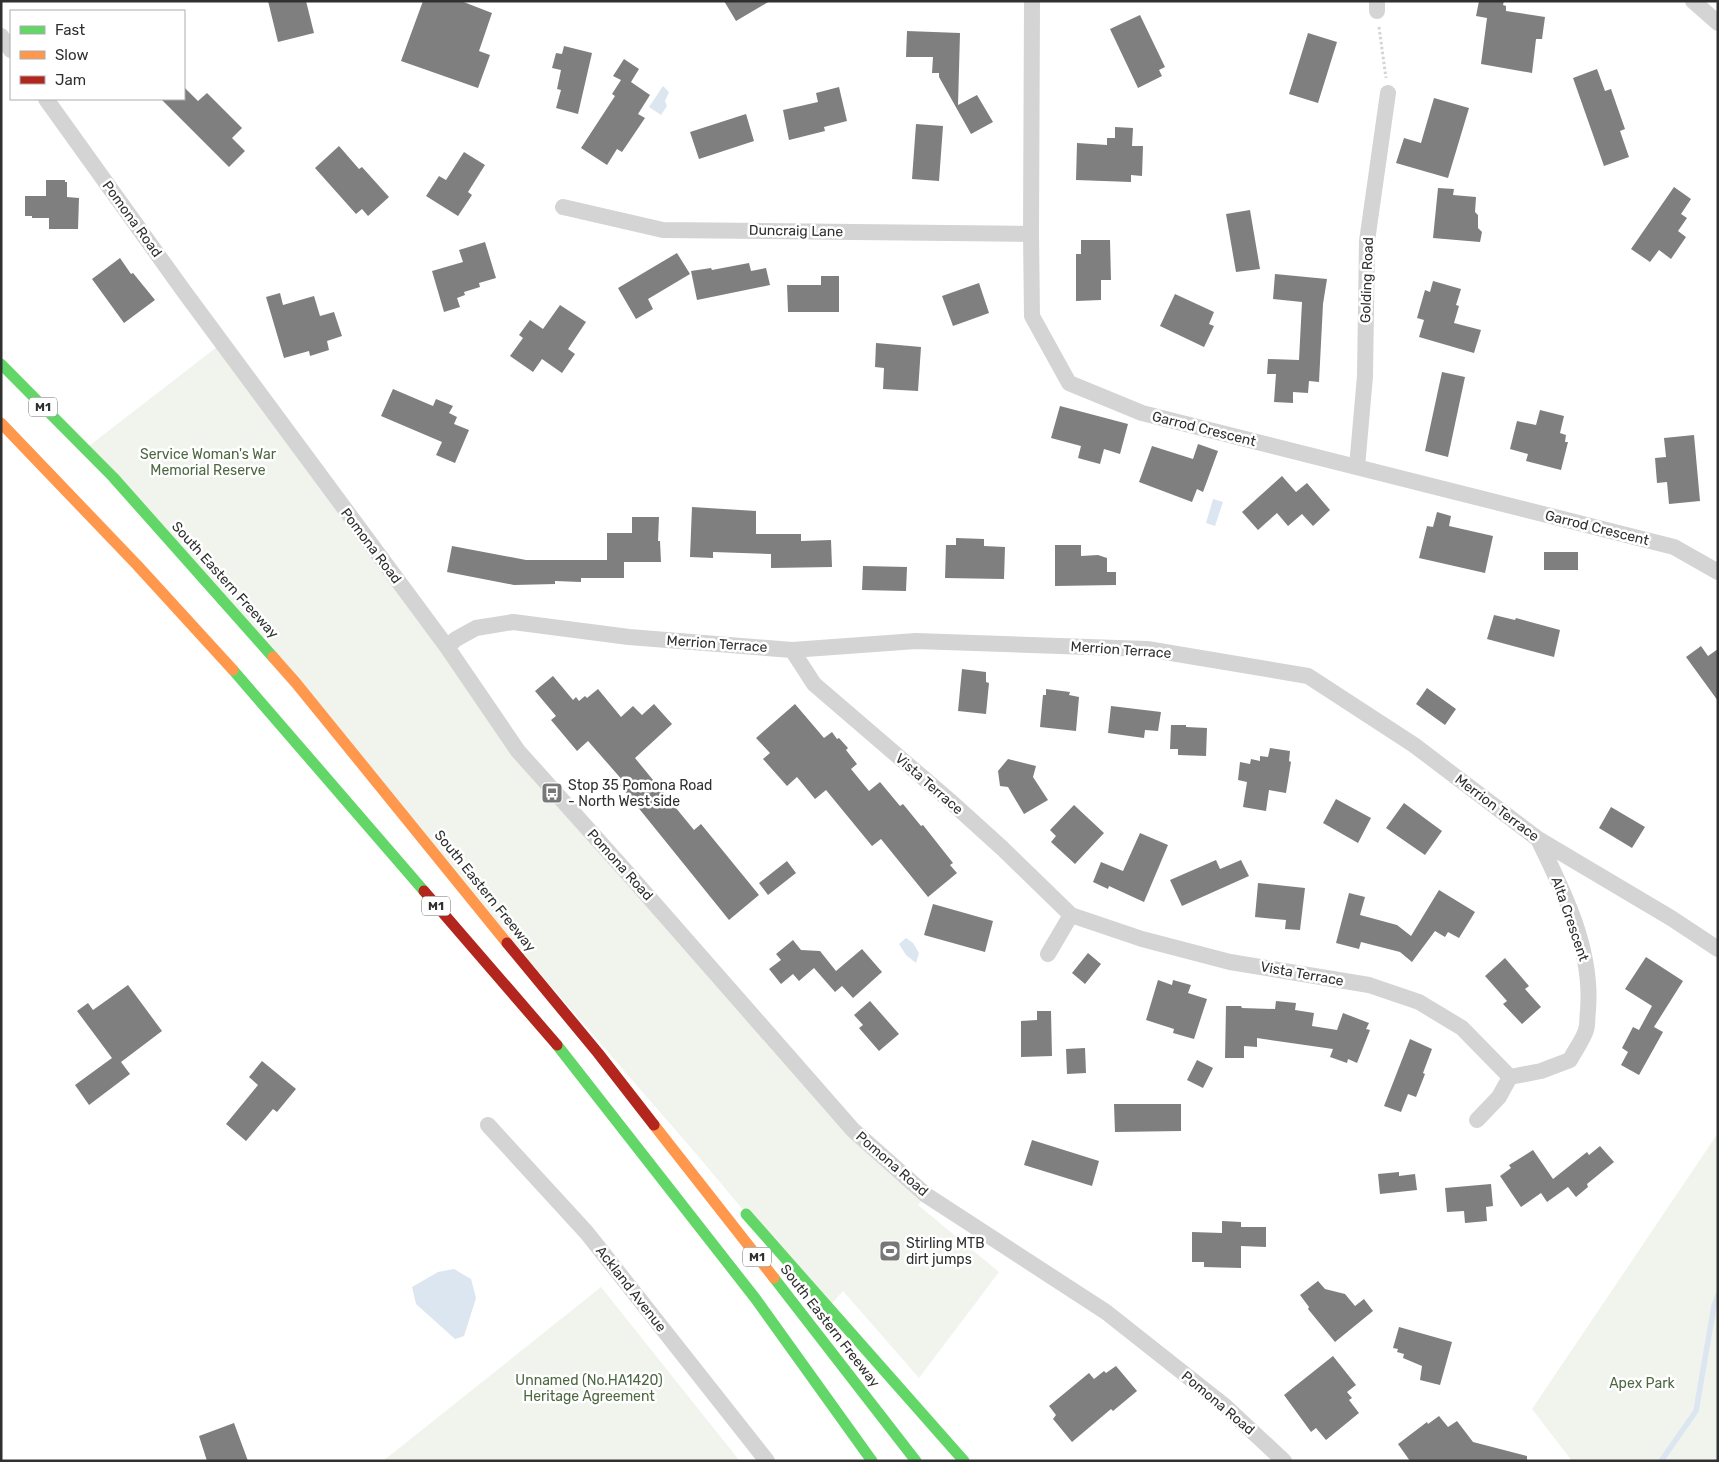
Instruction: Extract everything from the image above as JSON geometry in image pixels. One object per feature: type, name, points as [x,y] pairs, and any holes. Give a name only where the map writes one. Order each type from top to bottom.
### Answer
[{"type":"highway","name":"South Eastern Freeway","points":[[1,364],[113,477],[296,683],[598,1053],[916,1461]]},
{"type":"highway","name":"M1","points":[[1,423],[137,565],[238,675],[560,1050],[755,1298],[872,1461]]},
{"type":"highway","points":[[598,1053],[651,1103]]},
{"type":"highway","points":[[739,1205],[964,1461]]},
{"type":"street","name":"Garrod Crescent","points":[[1032,1],[1032,316],[1069,383],[1142,413],[1674,547],[1718,572]]},
{"type":"street","points":[[1693,1],[1718,23]]},
{"type":"street","points":[[1,36],[10,49]]},
{"type":"street","name":"Golding Road","points":[[1357,467],[1365,376],[1367,241],[1388,93]]},
{"type":"street","name":"Pomona Road","points":[[47,100],[200,313],[447,647],[518,751],[853,1130],[926,1195],[1106,1312],[1225,1406],[1284,1461]]},
{"type":"street","name":"Duncraig Lane","points":[[563,207],[663,230],[1031,234]]},
{"type":"street","name":"Merrion Terrace","points":[[447,647],[456,639],[476,628],[513,622],[696,644],[792,650],[916,641],[1147,649],[1308,676],[1414,745],[1538,839],[1671,918],[1718,949]]},
{"type":"street","name":"Vista Terrace","points":[[792,650],[814,684],[949,800],[1002,848],[1071,916],[1142,939],[1230,962],[1369,985],[1419,1002],[1462,1028],[1510,1077]]},
{"type":"street","name":"Alta Crescent","points":[[1510,1077],[1541,1071],[1570,1060],[1586,1030],[1589,995],[1586,961],[1572,915],[1538,839]]},
{"type":"street","points":[[1048,954],[1071,916]]},
{"type":"street","points":[[1477,1120],[1499,1097],[1510,1077]]},
{"type":"street","name":"Ackland Avenue","points":[[488,1125],[587,1233],[767,1461]]},
{"type":"path","points":[[1376,6],[1388,93]]},
{"type":"green space","name":"Service Woman's War Memorial Reserve","points":[[222,343],[518,751],[766,1032],[926,1195],[918,1205],[999,1272],[919,1378],[843,1291],[829,1307],[769,1241],[698,1156],[85,449]]},
{"type":"green space","name":"Apex Park","points":[[1718,1133],[1718,1461],[1572,1461],[1532,1409]]},
{"type":"green space","name":"Unnamed (No.HA1420) Heritage Agreement","points":[[601,1287],[739,1460],[383,1461]]},
{"type":"shaded area","points":[[663,86],[669,92],[665,101],[667,106],[661,115],[649,107]]},
{"type":"shaded area","points":[[1213,499],[1223,502],[1215,526],[1206,523]]},
{"type":"shaded area","points":[[906,938],[913,943],[919,953],[916,963],[906,955],[899,944]]},
{"type":"shaded area","points":[[454,1269],[471,1279],[476,1298],[464,1336],[455,1339],[416,1304],[412,1287],[438,1272]]},
{"type":"building","points":[[268,1],[306,1],[314,33],[278,42]]},
{"type":"building","points":[[423,1],[461,1],[492,13],[479,51],[490,55],[478,88],[401,61]]},
{"type":"building","points":[[724,1],[770,1],[736,21]]},
{"type":"building","points":[[1479,1],[1504,1],[1503,5],[1506,6],[1506,11],[1545,17],[1542,39],[1536,39],[1532,73],[1481,64],[1487,18],[1476,16]]},
{"type":"building","points":[[1140,15],[1165,67],[1159,70],[1162,76],[1138,88],[1110,29]]},
{"type":"building","points":[[907,31],[960,33],[958,105],[977,95],[993,122],[971,134],[939,77],[939,73],[932,73],[933,57],[906,57]]},
{"type":"building","points":[[1308,33],[1337,42],[1318,103],[1289,94]]},
{"type":"building","points":[[564,46],[592,53],[578,114],[556,108],[561,90],[557,89],[561,70],[552,68],[556,53],[562,54]]},
{"type":"building","points":[[624,59],[639,69],[631,82],[650,95],[638,114],[645,118],[622,152],[617,149],[607,165],[581,148],[615,96],[612,94],[621,80],[613,76]]},
{"type":"building","points":[[1597,69],[1605,91],[1611,89],[1625,129],[1620,131],[1629,157],[1604,166],[1573,78]]},
{"type":"building","points":[[839,87],[847,121],[824,127],[825,131],[789,140],[783,110],[818,102],[816,93]]},
{"type":"building","points":[[185,88],[198,101],[207,93],[242,128],[232,138],[245,151],[229,167],[162,100],[185,100]]},
{"type":"building","points":[[1434,98],[1469,108],[1448,178],[1396,163],[1404,138],[1421,143]]},
{"type":"building","points":[[746,114],[754,141],[699,159],[690,132]]},
{"type":"building","points":[[916,124],[943,126],[939,181],[912,179]]},
{"type":"building","points":[[1115,127],[1133,128],[1132,146],[1143,146],[1142,176],[1131,175],[1131,182],[1076,180],[1077,143],[1107,145],[1107,138],[1115,138]]},
{"type":"building","points":[[339,146],[359,169],[362,167],[389,197],[368,216],[362,209],[356,214],[315,168]]},
{"type":"building","points":[[464,152],[485,165],[468,192],[472,195],[458,216],[426,196],[439,176],[446,180]]},
{"type":"building","points":[[46,180],[65,180],[67,182],[67,197],[79,198],[78,229],[49,229],[49,218],[25,216],[25,196],[46,196]]},
{"type":"building","points":[[1674,187],[1691,199],[1681,214],[1687,218],[1678,231],[1686,237],[1671,259],[1659,250],[1650,262],[1631,249]]},
{"type":"building","points":[[1438,188],[1454,189],[1453,195],[1476,197],[1475,212],[1478,215],[1478,228],[1482,232],[1480,242],[1433,238]]},
{"type":"building","points":[[1250,210],[1260,269],[1236,272],[1226,214]]},
{"type":"building","points":[[1081,240],[1110,240],[1111,280],[1101,280],[1101,300],[1076,301],[1076,254],[1081,254]]},
{"type":"building","points":[[485,242],[496,278],[479,283],[480,287],[464,292],[465,295],[457,298],[460,307],[444,312],[432,271],[463,262],[459,250]]},
{"type":"building","points":[[677,253],[690,274],[648,299],[653,309],[636,319],[618,288]]},
{"type":"building","points":[[120,258],[131,274],[133,273],[155,300],[124,323],[92,279]]},
{"type":"building","points":[[749,263],[751,271],[766,268],[770,285],[697,300],[691,271],[711,268],[712,270]]},
{"type":"building","points":[[1275,274],[1327,279],[1323,304],[1319,382],[1309,381],[1308,393],[1293,392],[1293,403],[1274,402],[1276,374],[1267,374],[1268,359],[1299,360],[1302,302],[1273,299]]},
{"type":"building","points":[[821,276],[839,276],[839,312],[788,312],[787,285],[821,285]]},
{"type":"building","points":[[1433,281],[1461,289],[1456,305],[1459,306],[1454,323],[1481,330],[1474,353],[1419,337],[1424,320],[1417,318],[1425,290],[1430,292]]},
{"type":"building","points":[[979,283],[989,313],[953,326],[942,296]]},
{"type":"building","points":[[280,293],[283,305],[314,296],[320,316],[334,312],[342,336],[327,341],[329,350],[310,356],[309,351],[284,358],[266,297]]},
{"type":"building","points":[[1175,294],[1214,312],[1209,324],[1214,326],[1204,347],[1160,326]]},
{"type":"building","points":[[560,305],[586,322],[568,349],[575,354],[562,373],[542,359],[533,372],[510,356],[523,338],[519,335],[530,320],[543,329]]},
{"type":"building","points":[[876,343],[921,347],[918,391],[883,389],[884,368],[875,367]]},
{"type":"building","points":[[1442,372],[1465,377],[1448,457],[1425,451]]},
{"type":"building","points":[[393,389],[433,406],[436,399],[453,406],[449,413],[457,417],[454,424],[469,430],[455,463],[436,455],[442,442],[381,416]]},
{"type":"building","points":[[1060,406],[1128,424],[1120,454],[1104,449],[1100,464],[1078,458],[1081,446],[1051,438]]},
{"type":"building","points":[[1540,410],[1564,416],[1560,433],[1566,435],[1565,442],[1568,442],[1561,470],[1526,461],[1528,454],[1510,449],[1517,421],[1536,425]]},
{"type":"building","points":[[1694,435],[1700,501],[1669,504],[1667,482],[1657,483],[1655,458],[1666,457],[1664,438]]},
{"type":"building","points":[[1198,444],[1218,451],[1203,492],[1197,489],[1192,502],[1139,482],[1152,446],[1193,459]]},
{"type":"building","points":[[1282,476],[1296,492],[1307,483],[1330,510],[1313,526],[1302,514],[1288,526],[1277,513],[1258,530],[1242,512]]},
{"type":"building","points":[[692,507],[756,511],[756,534],[801,534],[801,541],[831,540],[832,567],[771,568],[771,554],[713,552],[713,558],[690,557]]},
{"type":"building","points":[[1437,512],[1451,516],[1449,526],[1493,536],[1485,573],[1419,558],[1427,526],[1433,527]]},
{"type":"building","points":[[632,517],[659,517],[658,541],[660,541],[661,562],[624,562],[624,578],[581,578],[581,582],[555,581],[555,584],[514,585],[447,572],[452,546],[526,560],[607,560],[607,533],[632,533]]},
{"type":"building","points":[[956,538],[984,539],[984,546],[1005,547],[1004,579],[945,578],[946,545],[956,545]]},
{"type":"building","points":[[1055,545],[1081,545],[1081,556],[1098,555],[1107,558],[1107,572],[1116,572],[1116,585],[1055,586]]},
{"type":"building","points":[[1544,552],[1578,552],[1578,570],[1544,570]]},
{"type":"building","points":[[863,566],[907,567],[906,591],[862,590]]},
{"type":"building","points":[[1494,615],[1515,620],[1516,618],[1560,630],[1554,657],[1487,639]]},
{"type":"building","points":[[1701,646],[1708,656],[1718,649],[1718,701],[1686,657]]},
{"type":"building","points":[[962,669],[986,672],[986,682],[989,683],[986,714],[958,711]]},
{"type":"building","points":[[553,676],[573,700],[576,697],[579,701],[585,696],[587,698],[598,689],[621,717],[633,706],[642,715],[654,704],[672,724],[635,758],[694,830],[701,824],[759,895],[729,920],[620,785],[624,782],[588,741],[577,751],[551,720],[556,716],[535,691]]},
{"type":"building","points":[[1427,688],[1456,709],[1445,725],[1416,704]]},
{"type":"building","points":[[1046,689],[1070,692],[1069,695],[1079,697],[1076,731],[1040,727],[1043,695],[1046,695]]},
{"type":"building","points":[[795,704],[824,738],[832,732],[848,748],[846,750],[857,764],[851,769],[869,791],[880,782],[900,806],[903,804],[921,826],[923,825],[953,863],[950,865],[957,873],[928,897],[881,839],[872,846],[826,790],[815,799],[797,777],[787,786],[763,759],[770,753],[756,738]]},
{"type":"building","points":[[1111,706],[1161,712],[1158,731],[1145,730],[1144,738],[1108,733]]},
{"type":"building","points":[[1171,725],[1207,728],[1206,756],[1178,755],[1178,749],[1170,749]]},
{"type":"building","points":[[1270,748],[1290,751],[1289,761],[1291,762],[1286,793],[1269,790],[1266,811],[1243,807],[1247,782],[1238,780],[1240,762],[1250,764],[1251,759],[1260,761],[1260,756],[1268,757]]},
{"type":"building","points":[[1008,759],[1036,766],[1033,777],[1048,800],[1024,814],[1008,787],[1000,786],[998,771]]},
{"type":"building","points":[[1336,799],[1371,818],[1358,843],[1323,823]]},
{"type":"building","points":[[1404,803],[1442,831],[1425,855],[1386,828]]},
{"type":"building","points":[[1074,805],[1104,833],[1075,864],[1051,842],[1056,836],[1050,830]]},
{"type":"building","points":[[1611,807],[1645,827],[1632,848],[1599,828]]},
{"type":"building","points":[[1140,833],[1168,845],[1144,902],[1109,886],[1108,889],[1093,882],[1101,862],[1123,871]]},
{"type":"building","points":[[1216,860],[1220,869],[1241,860],[1249,876],[1182,906],[1170,880]]},
{"type":"building","points":[[787,861],[796,873],[768,895],[759,883]]},
{"type":"building","points":[[1258,883],[1305,888],[1300,930],[1285,929],[1286,920],[1255,917]]},
{"type":"building","points":[[1439,890],[1475,912],[1459,938],[1448,932],[1445,937],[1435,931],[1412,962],[1400,952],[1361,942],[1359,949],[1336,943],[1349,893],[1365,897],[1360,915],[1397,925],[1411,936]]},
{"type":"building","points":[[933,904],[993,921],[985,952],[924,935]]},
{"type":"building","points":[[793,940],[801,950],[820,951],[836,971],[862,949],[882,972],[853,998],[842,986],[835,992],[814,968],[799,981],[793,974],[781,984],[769,969],[781,960],[776,954]]},
{"type":"building","points":[[1088,953],[1101,964],[1085,984],[1072,973]]},
{"type":"building","points":[[1646,957],[1683,981],[1654,1027],[1663,1032],[1639,1075],[1621,1065],[1628,1052],[1622,1048],[1633,1027],[1639,1030],[1652,1006],[1625,989]]},
{"type":"building","points":[[1505,958],[1529,986],[1525,989],[1541,1007],[1522,1024],[1503,1004],[1507,1001],[1485,976]]},
{"type":"building","points":[[1158,980],[1172,985],[1173,980],[1191,985],[1188,993],[1207,999],[1194,1039],[1173,1033],[1174,1029],[1146,1020]]},
{"type":"building","points":[[128,985],[162,1031],[121,1062],[130,1074],[89,1105],[75,1085],[112,1058],[77,1011],[88,1003],[93,1010]]},
{"type":"building","points":[[870,1001],[899,1034],[879,1051],[859,1028],[863,1025],[854,1015]]},
{"type":"building","points":[[1276,1001],[1296,1003],[1295,1010],[1314,1013],[1312,1026],[1337,1030],[1343,1013],[1369,1023],[1366,1029],[1370,1030],[1357,1063],[1348,1059],[1347,1063],[1330,1057],[1333,1049],[1257,1038],[1257,1047],[1244,1046],[1244,1058],[1225,1058],[1226,1006],[1275,1009]]},
{"type":"building","points":[[1037,1011],[1051,1011],[1052,1056],[1021,1057],[1021,1021],[1037,1020]]},
{"type":"building","points":[[1410,1039],[1432,1049],[1416,1097],[1408,1094],[1401,1112],[1384,1106]]},
{"type":"building","points":[[1085,1048],[1086,1073],[1067,1074],[1066,1049]]},
{"type":"building","points":[[1197,1060],[1213,1068],[1203,1088],[1187,1080]]},
{"type":"building","points":[[262,1061],[296,1089],[277,1112],[273,1109],[246,1141],[226,1124],[258,1085],[249,1077]]},
{"type":"building","points":[[1114,1104],[1181,1104],[1181,1131],[1115,1132]]},
{"type":"building","points":[[1032,1140],[1099,1161],[1092,1186],[1024,1165]]},
{"type":"building","points":[[1600,1146],[1614,1162],[1587,1184],[1588,1187],[1576,1197],[1568,1187],[1547,1202],[1541,1193],[1521,1207],[1500,1176],[1511,1168],[1509,1165],[1533,1150],[1553,1179],[1587,1152],[1589,1155]]},
{"type":"building","points":[[1399,1172],[1399,1176],[1415,1174],[1417,1190],[1380,1194],[1378,1174]]},
{"type":"building","points":[[1491,1184],[1493,1206],[1486,1207],[1487,1221],[1465,1223],[1464,1211],[1447,1212],[1445,1188]]},
{"type":"building","points":[[1222,1221],[1241,1222],[1241,1227],[1266,1227],[1266,1247],[1241,1246],[1241,1268],[1204,1267],[1204,1262],[1192,1262],[1192,1232],[1222,1233]]},
{"type":"building","points":[[1318,1281],[1325,1289],[1345,1294],[1355,1306],[1364,1299],[1373,1311],[1335,1342],[1308,1309],[1309,1307],[1300,1295]]},
{"type":"building","points":[[1399,1327],[1452,1342],[1440,1385],[1420,1380],[1422,1366],[1403,1358],[1404,1354],[1397,1352],[1398,1349],[1393,1348]]},
{"type":"building","points":[[1333,1356],[1356,1385],[1347,1392],[1352,1398],[1349,1400],[1359,1413],[1326,1440],[1316,1428],[1311,1432],[1284,1395]]},
{"type":"building","points":[[1116,1366],[1137,1391],[1113,1411],[1111,1409],[1072,1442],[1053,1419],[1056,1415],[1049,1406],[1089,1373],[1094,1379],[1104,1371],[1106,1373]]},
{"type":"building","points":[[1439,1416],[1448,1427],[1457,1421],[1473,1442],[1527,1456],[1527,1461],[1410,1461],[1398,1444],[1427,1422],[1428,1424]]},
{"type":"building","points":[[234,1423],[248,1461],[207,1461],[199,1436]]},
{"type":"waterway","points":[[1661,1461],[1696,1411],[1714,1306],[1718,1295]]},
{"type":"traffic: fast","points":[[1,364],[113,477],[273,657]]},
{"type":"traffic: fast","points":[[233,670],[424,891]]},
{"type":"traffic: fast","points":[[557,1045],[755,1298],[872,1461]]},
{"type":"traffic: fast","points":[[746,1214],[964,1461]]},
{"type":"traffic: fast","points":[[774,1278],[916,1461]]},
{"type":"traffic: slow","points":[[1,423],[137,565],[233,670]]},
{"type":"traffic: slow","points":[[273,657],[507,943]]},
{"type":"traffic: slow","points":[[654,1125],[774,1278]]},
{"type":"traffic: jam","points":[[424,891],[557,1045]]},
{"type":"traffic: jam","points":[[507,943],[598,1053],[654,1125]]},
{"type":"place","name":"Stop 35 Pomona Road - North West side","points":[[552,793]]},
{"type":"place","name":"Stirling MTB dirt jumps","points":[[890,1251]]}]
